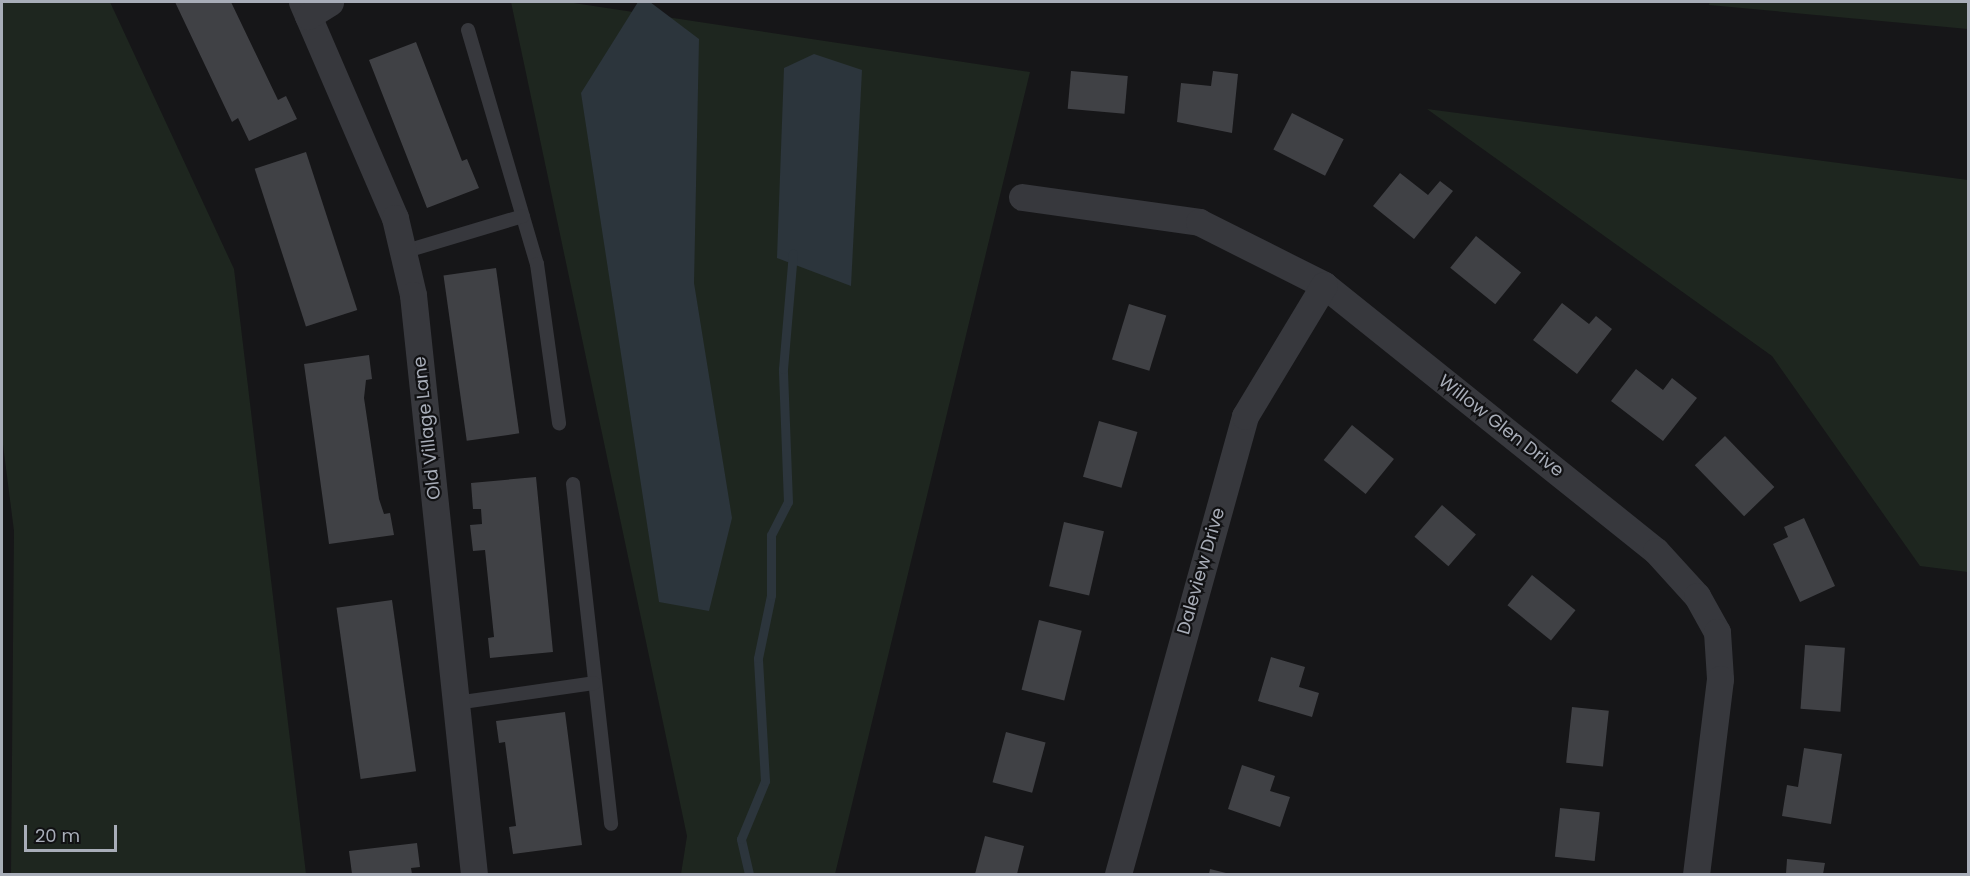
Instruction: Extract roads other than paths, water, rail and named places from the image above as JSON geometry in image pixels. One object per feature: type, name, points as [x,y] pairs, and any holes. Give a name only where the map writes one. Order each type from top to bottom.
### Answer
[{"type":"street","name":"Old Village Lane","points":[[314,6],[394,218],[413,296],[474,874]]},
{"type":"street","name":"Willow Glen Drive","points":[[1022,197],[1199,222],[1324,285],[1608,510],[1697,596],[1716,632],[1720,679],[1695,874]]},
{"type":"street","name":"Daleview Drive","points":[[1118,874],[1245,416],[1324,285]]},
{"type":"lane","points":[[468,30],[537,264],[559,423]]},
{"type":"lane","points":[[403,252],[523,216]]},
{"type":"lane","points":[[573,484],[611,824]]},
{"type":"lane","points":[[456,703],[594,683]]},
{"type":"waterway","points":[[749,874],[741,839],[765,781],[758,658],[771,595],[771,535],[788,502],[783,369],[793,253]]}]
